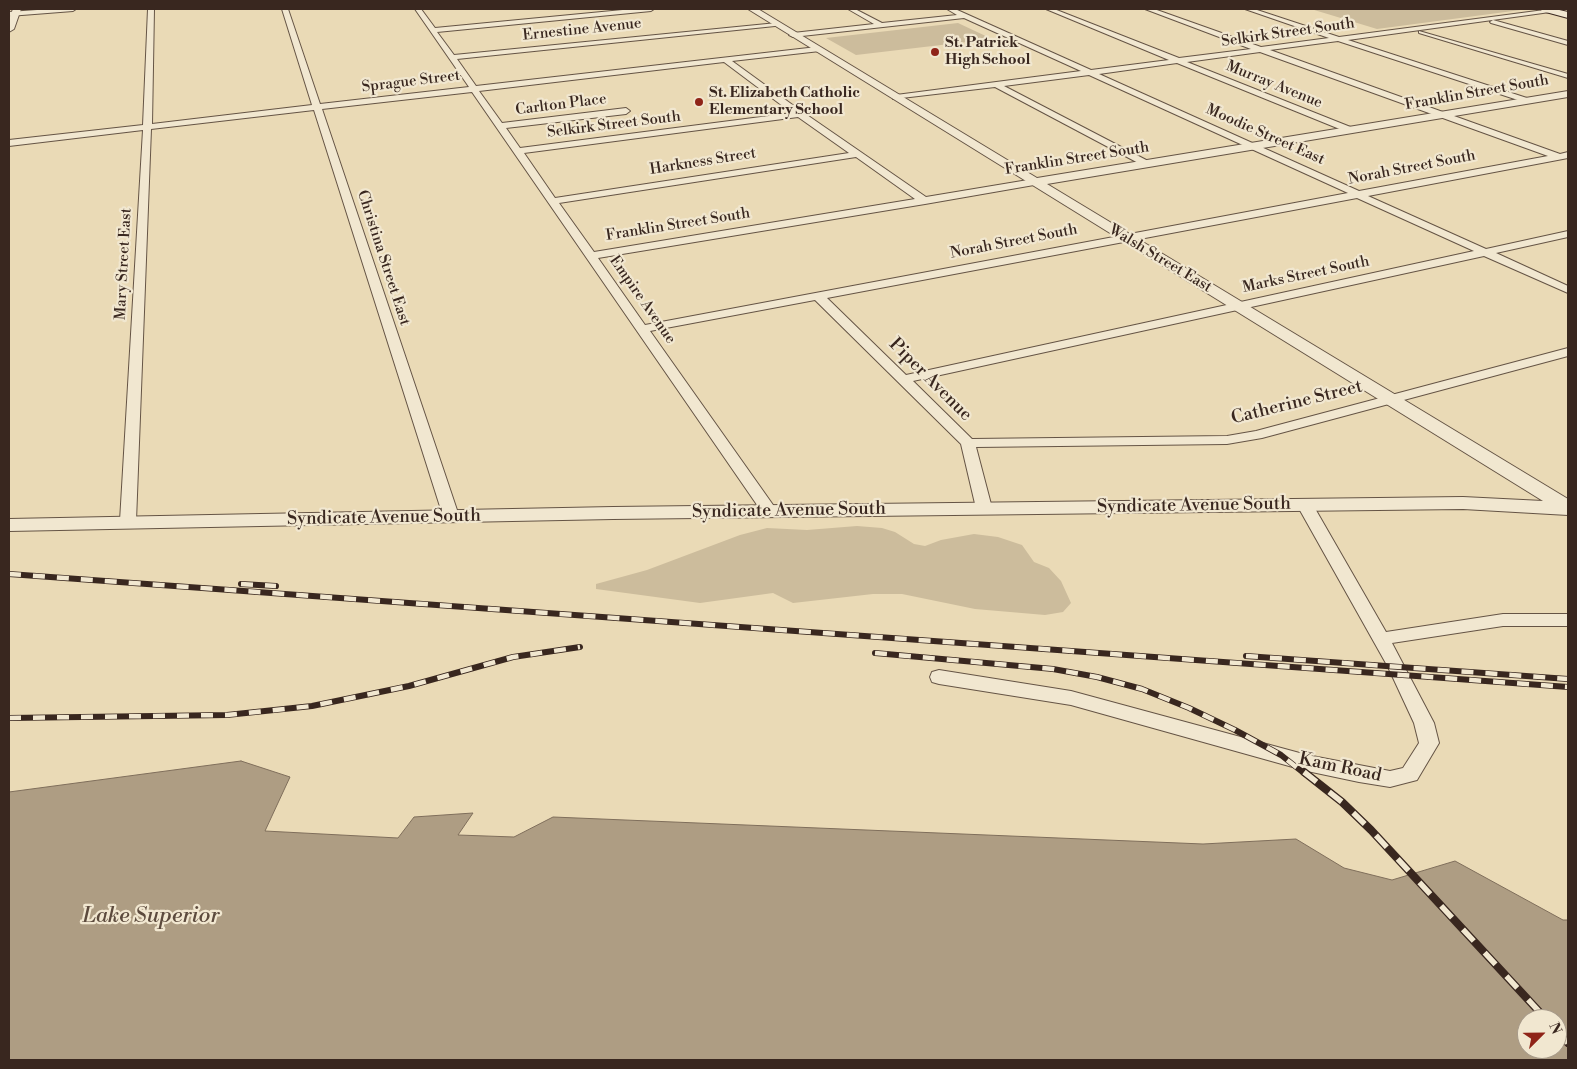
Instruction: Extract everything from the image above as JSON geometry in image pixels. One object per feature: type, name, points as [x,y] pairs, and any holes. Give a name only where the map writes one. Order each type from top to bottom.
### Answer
[{"type":"main road","points":[[1551,9],[1568,15]]},
{"type":"street","points":[[9,29],[13,12],[73,9]]},
{"type":"street","name":"Mary Street East","points":[[128,521],[151,9]]},
{"type":"street","name":"Christina Street East","points":[[285,9],[451,516]]},
{"type":"street","name":"Empire Avenue","points":[[418,9],[770,512]]},
{"type":"street","points":[[433,30],[651,9]]},
{"type":"street","name":"Walsh Street East","points":[[752,9],[1568,508]]},
{"type":"street","points":[[850,9],[881,25]]},
{"type":"street","name":"Moodie Street East","points":[[950,9],[1568,290]]},
{"type":"street","name":"Murray Avenue","points":[[1049,9],[1350,130]]},
{"type":"street","points":[[1148,9],[1568,161]]},
{"type":"street","points":[[1248,9],[1527,101]]},
{"type":"street","name":"Selkirk Street South","points":[[896,97],[1551,9]]},
{"type":"street","points":[[794,34],[965,16]]},
{"type":"street","points":[[1482,19],[1568,43]]},
{"type":"street","name":"Ernestine Avenue","points":[[452,57],[775,24]]},
{"type":"street","points":[[1411,28],[1568,76]]},
{"type":"street","name":"Sprague Street","points":[[9,143],[817,49]]},
{"type":"street","points":[[726,60],[925,201]]},
{"type":"street","points":[[995,84],[1147,164]]},
{"type":"street","name":"Franklin Street South","points":[[591,256],[1568,94]]},
{"type":"street","name":"Carlton Place","points":[[501,126],[626,111]]},
{"type":"street","name":"Selkirk Street South","points":[[519,151],[802,114]]},
{"type":"street","name":"Harkness Street","points":[[552,201],[859,154]]},
{"type":"street","name":"Norah Street South","points":[[643,329],[1568,155]]},
{"type":"street","name":"Marks Street South","points":[[904,379],[1568,234]]},
{"type":"street","name":"Piper Avenue","points":[[818,296],[968,443],[984,508]]},
{"type":"street","name":"Catherine Street","points":[[968,443],[1227,440],[1257,434],[1568,352]]},
{"type":"street","name":"Syndicate Avenue South","points":[[9,525],[128,521],[984,508],[1462,503],[1568,508]]},
{"type":"street","name":"Kam Road","points":[[940,677],[1070,698],[1307,762],[1359,774],[1390,779],[1410,774],[1428,743],[1424,723],[1381,639],[1305,505]]},
{"type":"street","points":[[1381,639],[1435,629],[1504,620],[1568,620]]},
{"type":"shaded area","points":[[1311,9],[1528,9],[1377,29]]},
{"type":"shaded area","points":[[958,23],[992,39],[856,55],[826,38]]},
{"type":"shaded area","points":[[857,526],[882,528],[895,532],[914,544],[925,546],[941,540],[974,534],[998,537],[1022,545],[1034,562],[1049,568],[1061,581],[1071,603],[1063,612],[1045,615],[975,609],[902,594],[873,594],[793,603],[773,593],[700,603],[596,589],[596,584],[647,570],[740,535],[767,528],[807,530]]},
{"type":"water","name":"Lake Superior","points":[[241,761],[290,777],[265,831],[398,838],[414,817],[473,813],[458,835],[514,837],[553,817],[1203,844],[1296,839],[1344,868],[1392,880],[1455,861],[1563,920],[1568,920],[1568,1060],[9,1060],[9,792]]},
{"type":"railway","points":[[9,574],[1568,687]]},
{"type":"railway","points":[[241,584],[276,586]]},
{"type":"railway","points":[[9,718],[227,715],[312,706],[409,686],[513,657],[580,647]]},
{"type":"railway","points":[[875,653],[1053,669],[1097,677],[1142,689],[1189,708],[1235,730],[1281,755],[1305,774]]},
{"type":"railway","points":[[1246,656],[1568,679]]},
{"type":"railway","points":[[1304,772],[1342,802],[1371,830],[1537,1009]]},
{"type":"place","name":"St. Patrick High School","points":[[935,52]]},
{"type":"place","name":"St. Elizabeth Catholic Elementary School","points":[[699,102]]}]
